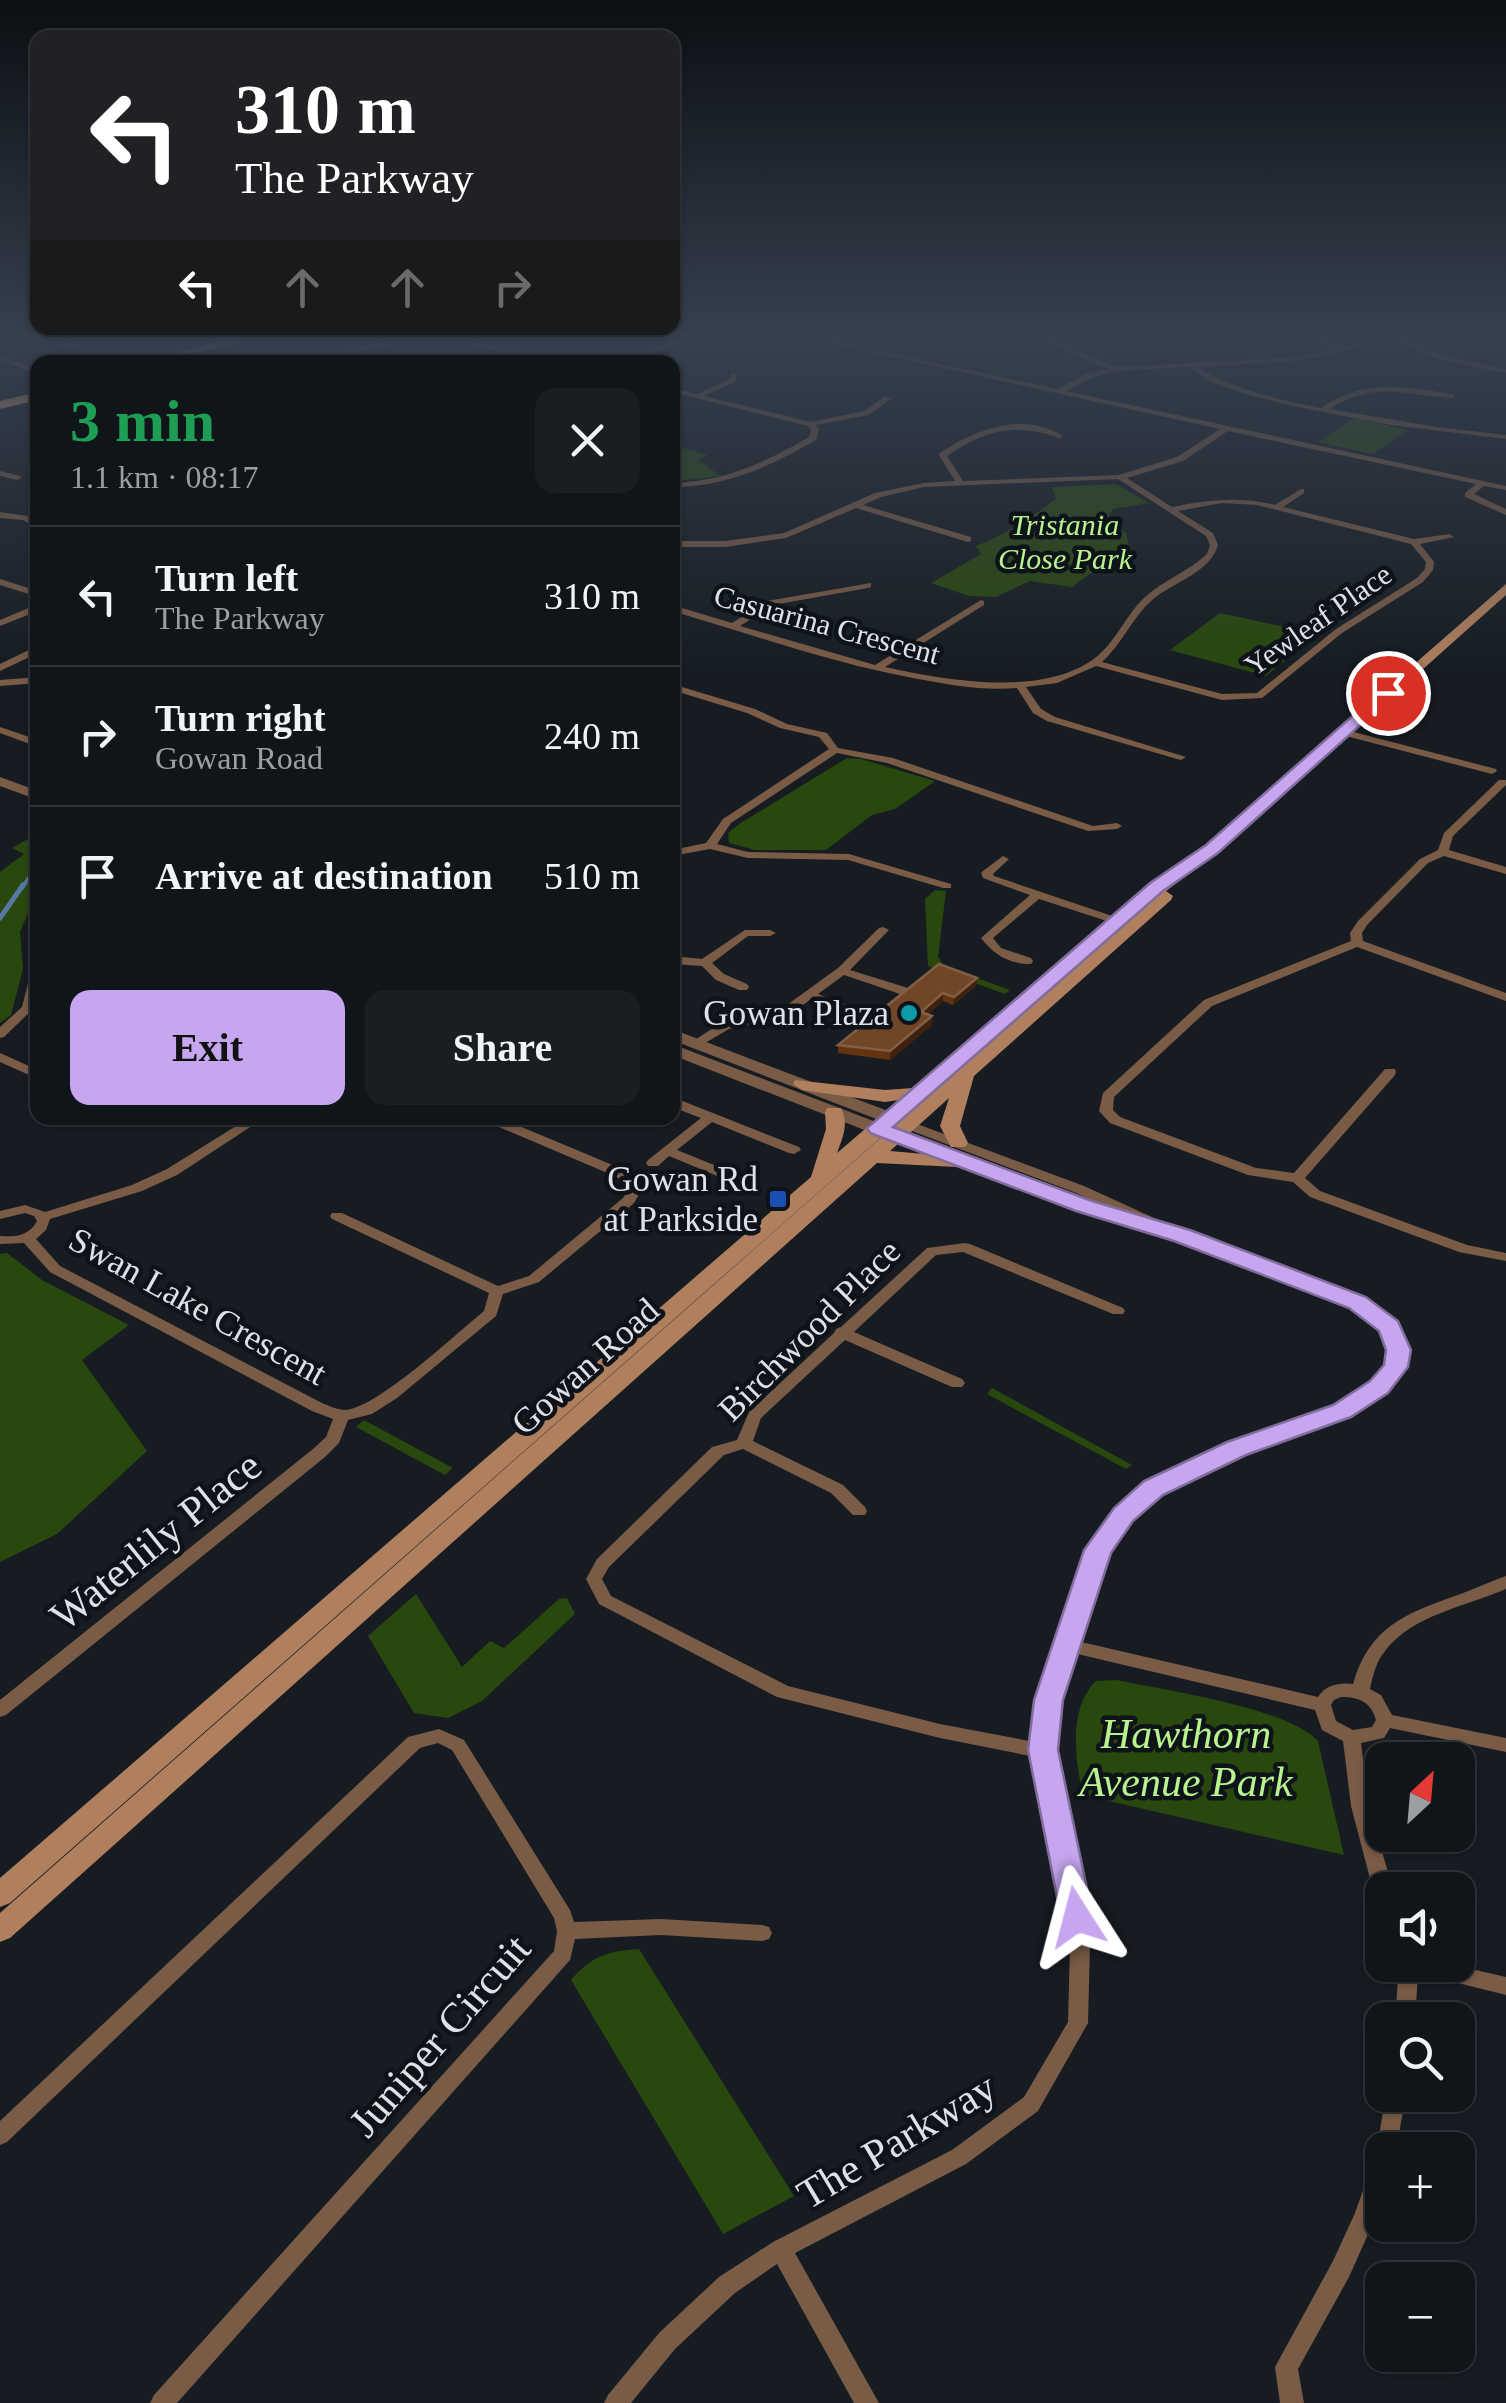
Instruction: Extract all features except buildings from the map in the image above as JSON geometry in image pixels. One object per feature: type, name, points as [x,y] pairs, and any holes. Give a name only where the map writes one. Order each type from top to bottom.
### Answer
[{"type":"main road","name":"Gowan Road","points":[[0,1930],[874,1157],[919,1093],[1204,861],[1212,849],[1506,588]]},
{"type":"main road","name":"Gowan Road","points":[[0,1895],[820,1178],[966,1076],[1125,923]]},
{"type":"main road","points":[[958,1143],[950,1126],[966,1076]]},
{"type":"main road","points":[[802,1084],[886,1096],[919,1093]]},
{"type":"main road","points":[[820,1178],[836,1129],[834,1112]]},
{"type":"main road","points":[[874,1157],[903,1156],[970,1164]]},
{"type":"street","points":[[680,485],[730,479],[792,448]]},
{"type":"street","points":[[956,448],[944,455],[959,481]]},
{"type":"street","points":[[680,544],[726,544],[786,535],[893,491],[959,481],[1120,477],[1180,459],[1197,448]]},
{"type":"street","points":[[1321,448],[1506,488]]},
{"type":"street","points":[[2,475],[17,478]]},
{"type":"street","points":[[1096,663],[1144,602],[1212,555],[1210,534],[1120,477]]},
{"type":"street","points":[[1482,483],[1468,495],[1506,512]]},
{"type":"street","points":[[1278,508],[1301,490]]},
{"type":"street","points":[[1174,509],[1222,502],[1278,508],[1414,542],[1450,537]]},
{"type":"street","points":[[856,505],[968,540]]},
{"type":"street","points":[[0,514],[30,521]]},
{"type":"street","points":[[25,518],[30,516]]},
{"type":"street","name":"Yewleaf Place","points":[[1096,663],[1222,696],[1259,696],[1339,631],[1420,580],[1429,570],[1430,562],[1414,542]]},
{"type":"street","points":[[0,582],[30,597]]},
{"type":"street","points":[[735,625],[770,603],[868,585]]},
{"type":"street","points":[[877,668],[982,603]]},
{"type":"street","points":[[0,623],[30,606]]},
{"type":"street","name":"Casuarina Crescent","points":[[680,610],[877,668],[950,684],[1021,686],[1054,680],[1096,663]]},
{"type":"street","points":[[0,668],[30,653]]},
{"type":"street","points":[[0,683],[30,681]]},
{"type":"street","points":[[1021,686],[1037,711],[1051,719],[1181,757]]},
{"type":"street","points":[[680,689],[751,711],[784,726],[823,735],[835,750],[888,760],[1096,835],[1117,826]]},
{"type":"street","points":[[0,730],[30,741]]},
{"type":"street","points":[[1346,733],[1502,776],[1448,835],[1444,852]]},
{"type":"street","points":[[710,846],[727,821],[835,750]]},
{"type":"street","points":[[0,774],[30,785]]},
{"type":"street","points":[[0,781],[30,793]]},
{"type":"street","points":[[680,852],[710,846],[748,855],[848,857],[947,886]]},
{"type":"street","points":[[1356,942],[1362,923],[1424,862],[1444,852],[1506,871]]},
{"type":"street","points":[[1003,859],[987,873],[988,878],[1125,923]]},
{"type":"street","points":[[1027,961],[997,951],[988,938],[1038,894]]},
{"type":"street","points":[[705,963],[742,927],[770,932]]},
{"type":"street","points":[[684,1048],[726,1026],[784,1013],[842,971],[883,930]]},
{"type":"street","points":[[1505,1254],[1464,1250],[1314,1194],[1296,1178],[1253,1172],[1115,1120],[1106,1111],[1108,1096],[1208,1003],[1356,942],[1506,997]]},
{"type":"street","points":[[680,961],[705,963],[720,977],[743,987]]},
{"type":"street","points":[[842,971],[904,990]]},
{"type":"street","points":[[808,994],[868,1017]]},
{"type":"street","points":[[0,1034],[28,1008],[30,999]]},
{"type":"street","points":[[684,1048],[802,1084],[894,1127]]},
{"type":"street","points":[[684,1048],[834,1112],[894,1127]]},
{"type":"street","points":[[0,1058],[30,1071]]},
{"type":"street","points":[[1296,1178],[1390,1072]]},
{"type":"street","points":[[680,1105],[794,1150]]},
{"type":"street","points":[[653,1163],[710,1117]]},
{"type":"street","points":[[0,1215],[25,1209],[42,1217],[137,1188],[172,1172],[245,1125]]},
{"type":"street","points":[[338,1216],[497,1291],[534,1279],[629,1200],[636,1189],[617,1172],[506,1125]]},
{"type":"street","name":"The Parkway","points":[[894,1127],[958,1143],[1079,1188],[1182,1236]]},
{"type":"street","name":"The Parkway","points":[[616,2403],[666,2341],[727,2286],[781,2249],[958,2157],[1031,2104],[1078,2023],[1080,1946],[1074,1888],[1043,1750],[1049,1700],[1098,1550],[1124,1515],[1154,1488],[1236,1449],[1342,1411],[1379,1387],[1396,1367],[1399,1350],[1389,1327],[1358,1303],[1182,1236],[1084,1206],[970,1164],[894,1127]]},
{"type":"street","points":[[668,1151],[751,1185]]},
{"type":"street","points":[[0,1240],[27,1238],[43,1226],[42,1217]]},
{"type":"street","name":"Swan Lake Crescent","points":[[27,1238],[55,1270],[317,1407],[342,1416],[367,1410],[392,1394],[490,1313],[497,1291]]},
{"type":"street","name":"Birchwood Place","points":[[1043,1750],[940,1731],[782,1692],[604,1600],[594,1579],[603,1563],[718,1451],[744,1442],[754,1416],[932,1251],[944,1246],[964,1248],[1118,1310]]},
{"type":"street","points":[[841,1332],[957,1383]]},
{"type":"street","name":"Waterlily Place","points":[[0,1710],[319,1453],[333,1439],[342,1416]]},
{"type":"street","points":[[744,1442],[837,1489],[859,1511]]},
{"type":"street","points":[[1360,1692],[1363,1671],[1384,1636],[1402,1623],[1506,1582]]},
{"type":"street","points":[[1068,1645],[1322,1704]]},
{"type":"street","points":[[1322,1704],[1335,1692],[1360,1692],[1378,1704],[1385,1720]]},
{"type":"street","points":[[1322,1704],[1328,1724],[1351,1737],[1378,1733],[1385,1720]]},
{"type":"street","points":[[1385,1720],[1506,1744]]},
{"type":"street","name":"Juniper Circuit","points":[[0,2135],[414,1742],[438,1736],[458,1745],[563,1916],[567,1931],[562,1954],[162,2403]]},
{"type":"street","points":[[1351,1737],[1360,1806],[1378,1872]]},
{"type":"street","points":[[567,1931],[661,1928],[762,1934]]},
{"type":"street","points":[[1475,1979],[1506,1986]]},
{"type":"street","points":[[1292,2403],[1286,2368],[1341,2269],[1365,2216]]},
{"type":"street","points":[[781,2249],[868,2403]]},
{"type":"green space","points":[[680,448],[708,455],[698,460],[721,476],[680,480]]},
{"type":"green space","points":[[1346,448],[1381,448],[1373,454]]},
{"type":"green space","name":"Tristania Close Park","points":[[1116,484],[1149,503],[1113,509],[1107,519],[1126,533],[1129,545],[1072,587],[1030,581],[996,597],[969,596],[931,583],[981,554],[976,546],[1017,526],[1056,499],[1052,487]]},
{"type":"green space","points":[[1220,613],[1317,634],[1266,676],[1170,650]]},
{"type":"green space","points":[[847,758],[935,781],[895,809],[872,815],[826,850],[755,850],[729,843],[728,833],[739,824]]},
{"type":"green space","points":[[30,838],[30,908],[20,932],[23,969],[11,1015],[0,1023],[0,872],[24,854],[12,848]]},
{"type":"green space","points":[[935,890],[946,891],[938,957],[944,966],[1010,990],[1005,994],[928,966],[925,899]]},
{"type":"green space","points":[[7,1253],[42,1280],[129,1325],[82,1360],[147,1451],[57,1534],[0,1562],[0,1254]]},
{"type":"green space","points":[[992,1388],[1132,1465],[1126,1469],[987,1394]]},
{"type":"green space","points":[[364,1420],[453,1468],[445,1475],[356,1427]]},
{"type":"green space","points":[[416,1594],[462,1667],[490,1641],[504,1648],[559,1599],[567,1598],[575,1614],[482,1701],[448,1718],[414,1713],[368,1636]]},
{"type":"green space","name":"Hawthorn Avenue Park","points":[[1116,1680],[1224,1702],[1303,1729],[1318,1741],[1344,1855],[1083,1795],[1076,1751],[1081,1705],[1096,1681]]},
{"type":"green space","points":[[639,1949],[794,2196],[723,2234],[571,1980],[601,1956]]},
{"type":"waterway","points":[[22,888],[30,876]]},
{"type":"waterway","points":[[0,918],[23,885]]},
{"type":"place","name":"Gowan Plaza","points":[[909,1013]]},
{"type":"place","name":"Gowan Rd at Parkside","points":[[778,1199]]},
{"type":"route","points":[[1077,1917],[1043,1750],[1049,1700],[1098,1550],[1124,1515],[1154,1488],[1236,1449],[1342,1411],[1379,1387],[1396,1367],[1399,1350],[1389,1327],[1358,1303],[878,1128],[1116,920],[1212,849],[1388,693]]}]
